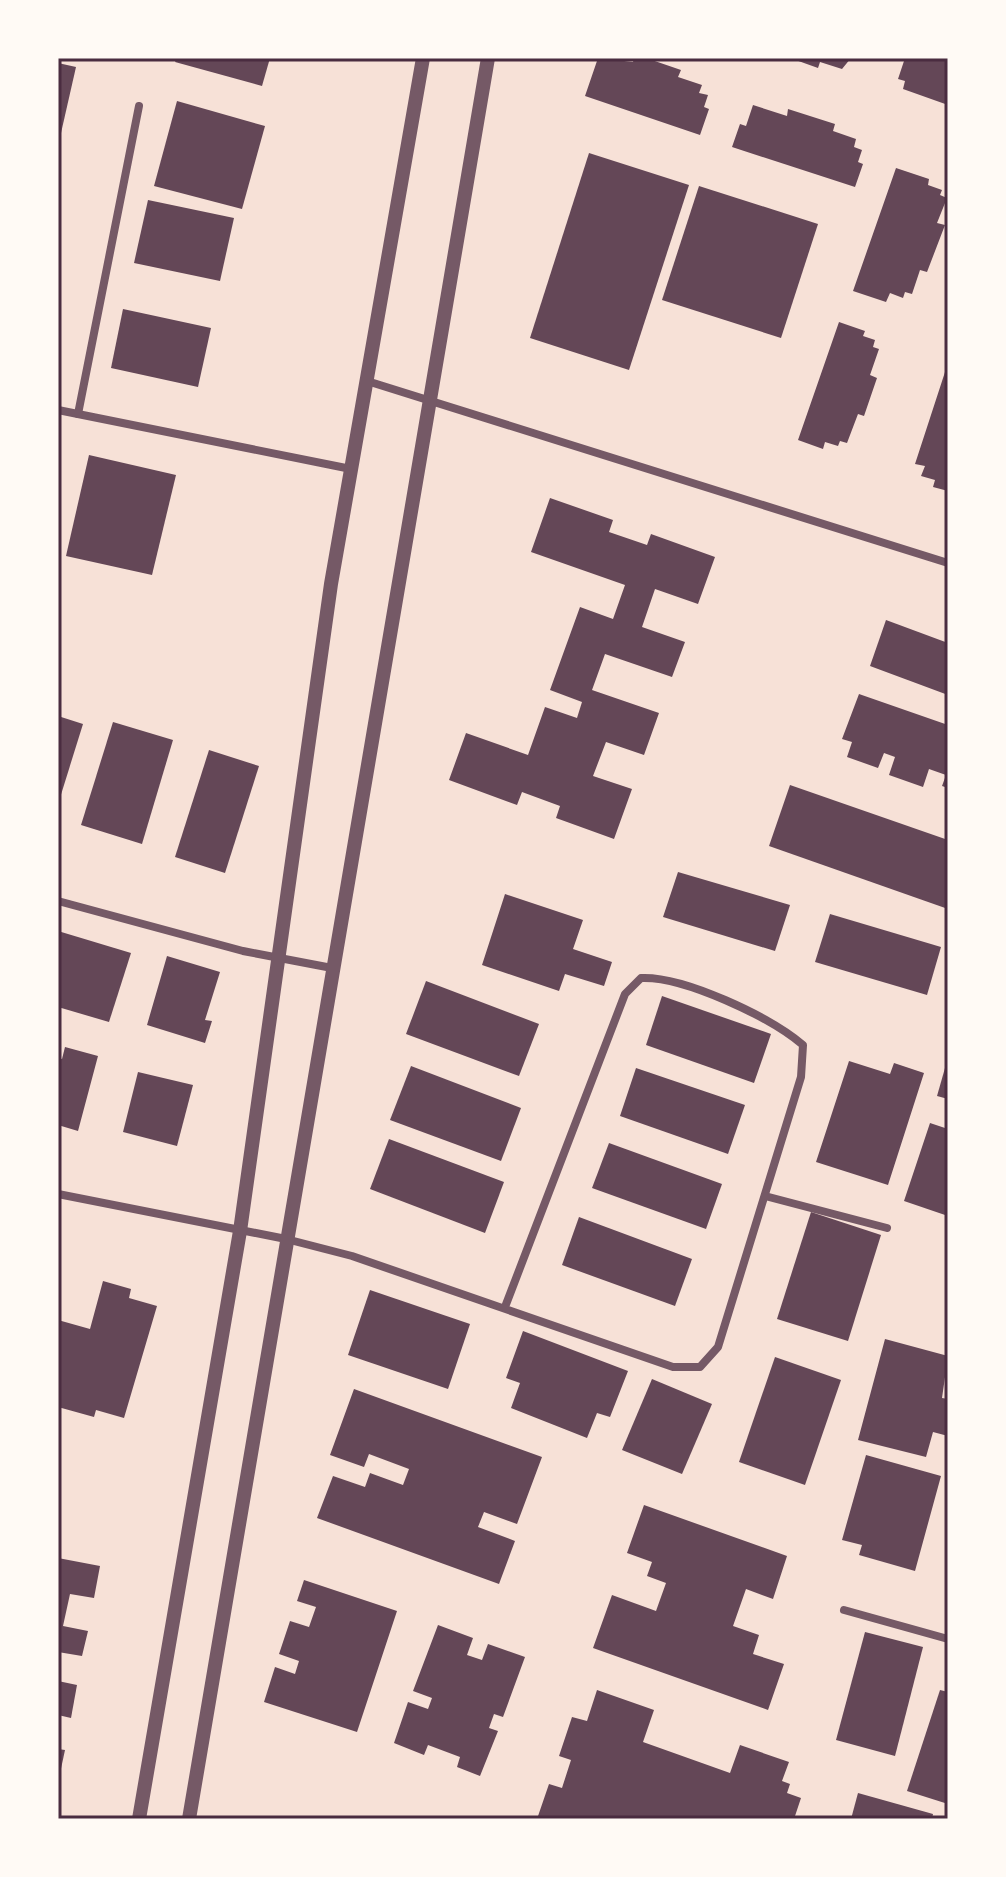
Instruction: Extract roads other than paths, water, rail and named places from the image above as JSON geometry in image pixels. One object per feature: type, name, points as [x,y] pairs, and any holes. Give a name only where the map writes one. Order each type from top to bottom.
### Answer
[{"type":"street","points":[[139,1819],[240,1231],[281,959],[331,584],[423,58]]},
{"type":"street","points":[[189,1819],[427,401],[488,58]]},
{"type":"street","points":[[78,414],[139,106]]},
{"type":"street","points":[[367,381],[948,563]]},
{"type":"street","points":[[58,410],[351,469]]},
{"type":"street","points":[[58,901],[281,959],[332,968]]},
{"type":"street","points":[[58,1194],[286,1239],[352,1256],[673,1367],[700,1367],[718,1347],[801,1077],[803,1045],[778,1024],[764,1018],[663,977],[641,978],[625,994],[505,1307]]},
{"type":"street","points":[[765,1196],[887,1228]]},
{"type":"street","points":[[844,1610],[948,1639]]}]
